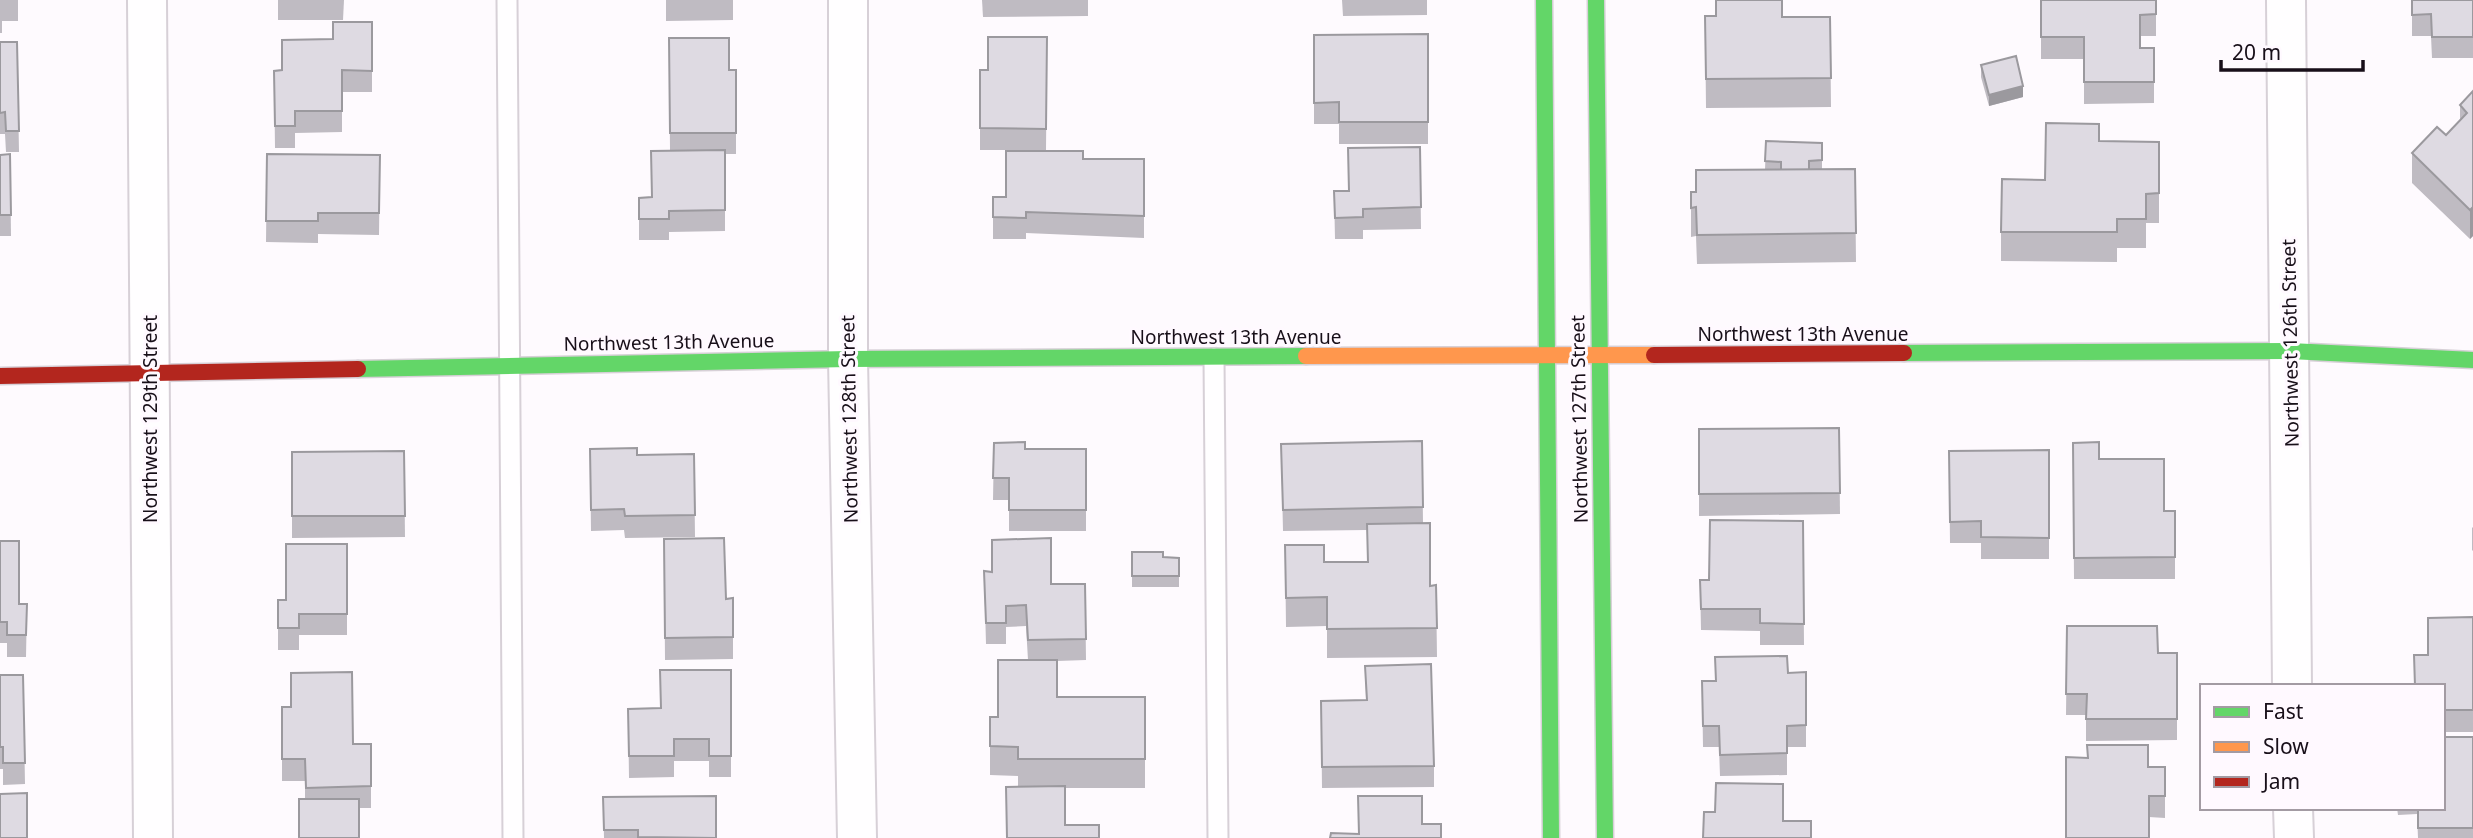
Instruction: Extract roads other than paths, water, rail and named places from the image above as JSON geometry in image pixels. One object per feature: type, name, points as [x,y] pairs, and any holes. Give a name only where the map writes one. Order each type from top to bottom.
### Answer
[{"type":"street","name":"Northwest 129th Street","points":[[147,0],[153,838]]},
{"type":"street","name":"Northwest 128th Street","points":[[848,0],[848,359],[857,838]]},
{"type":"street","name":"Northwest 127th Street","points":[[1544,0],[1551,838]]},
{"type":"street","name":"Northwest 127th Street","points":[[1596,0],[1605,838]]},
{"type":"street","name":"Northwest 126th Street","points":[[2286,0],[2292,684]]},
{"type":"street","name":"Northwest 13th Avenue","points":[[0,376],[848,359],[1600,357],[2290,351],[2473,360]]},
{"type":"street","points":[[2293,810],[2294,838]]},
{"type":"lane","points":[[507,0],[513,838]]},
{"type":"lane","points":[[1214,358],[1218,838]]}]
